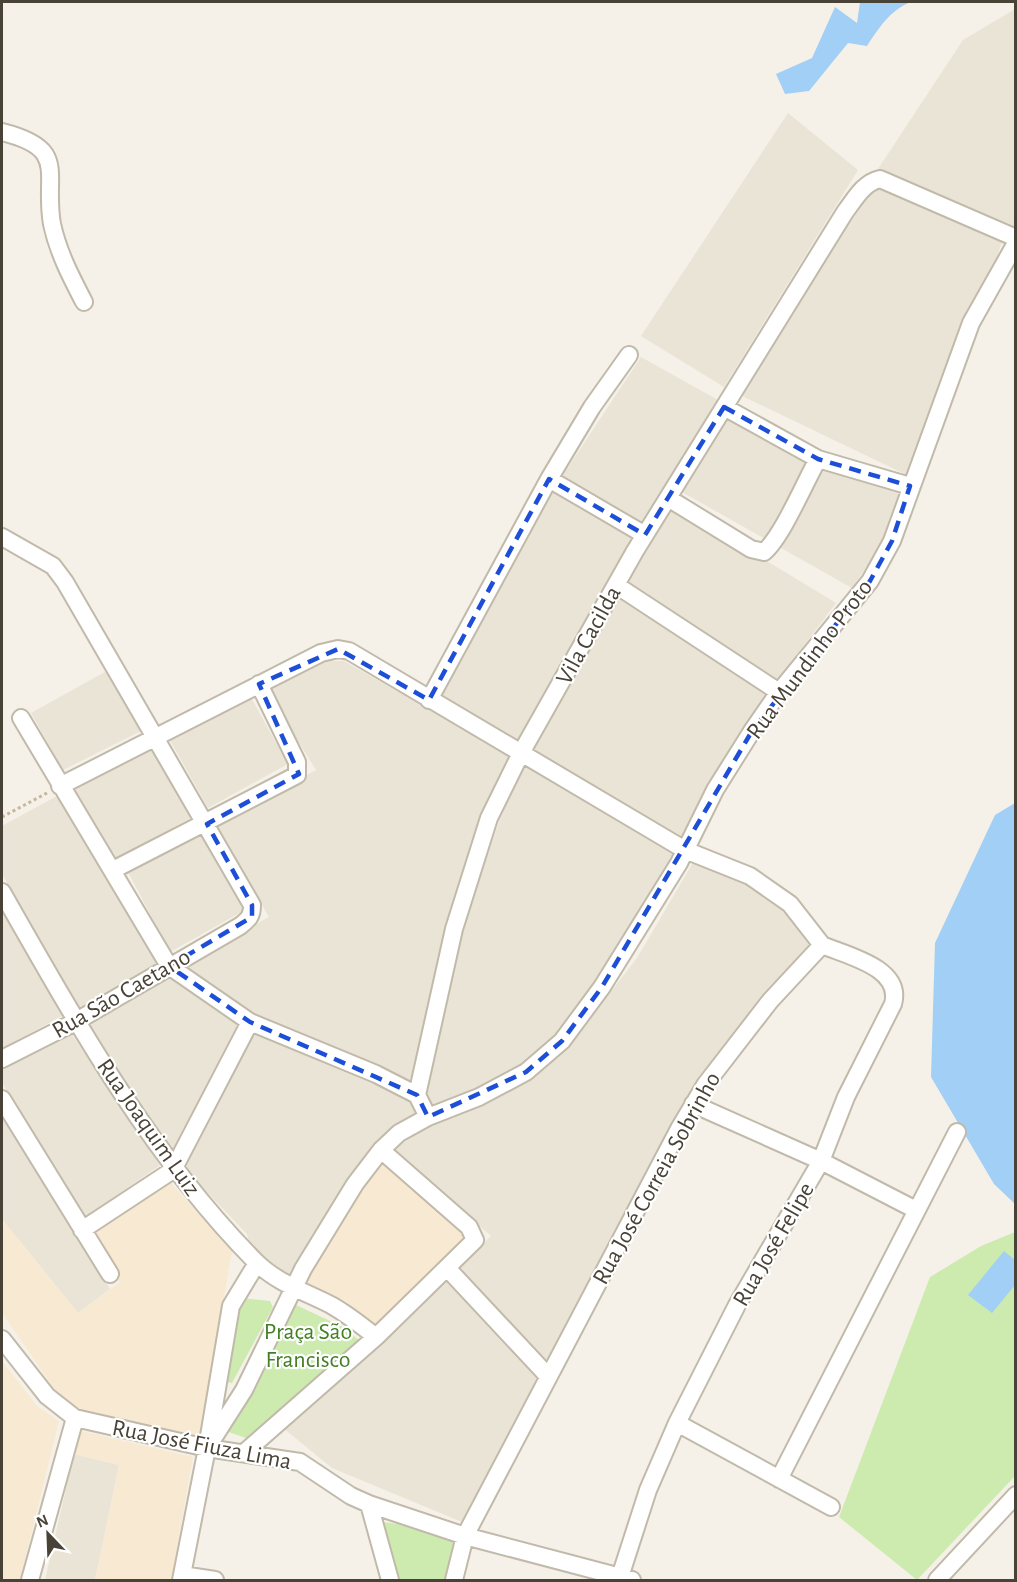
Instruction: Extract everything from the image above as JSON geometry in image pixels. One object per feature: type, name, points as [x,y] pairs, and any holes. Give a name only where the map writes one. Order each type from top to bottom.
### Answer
[{"type":"street","points":[[2,132],[37,144],[47,156],[52,178],[52,221],[55,237],[84,302]]},
{"type":"street","name":"Vila Cacilda","points":[[417,1095],[454,929],[489,818],[521,753],[645,535],[845,212],[863,188],[871,181],[880,179],[1016,238]]},
{"type":"street","name":"Rua Mundinho Proto","points":[[207,1448],[244,1390],[294,1288],[355,1184],[381,1150],[399,1133],[428,1117],[478,1097],[526,1072],[562,1041],[616,966],[688,851],[715,790],[779,692],[870,581],[892,541],[910,486],[971,323],[1016,243]]},
{"type":"street","points":[[429,700],[549,479],[592,407],[629,354]]},
{"type":"street","points":[[724,407],[818,459],[910,486]]},
{"type":"street","points":[[668,498],[751,549],[764,552],[774,539],[818,459]]},
{"type":"street","points":[[549,479],[645,535]]},
{"type":"street","points":[[2,537],[53,566],[66,582],[207,824]]},
{"type":"street","points":[[616,585],[779,692]]},
{"type":"street","points":[[60,786],[321,653],[338,649],[349,651],[688,851],[750,876],[790,904],[822,945]]},
{"type":"street","points":[[113,870],[207,824],[286,782],[298,772],[297,762],[259,684]]},
{"type":"street","points":[[21,718],[169,966],[250,1022],[376,1074],[417,1095],[428,1117]]},
{"type":"street","name":"Rua São Caetano","points":[[2,1059],[75,1022],[250,918],[252,905],[207,824]]},
{"type":"street","name":"Rua Joaquim Luiz","points":[[2,892],[75,1022],[173,1170],[257,1263],[294,1288],[338,1309],[376,1336]]},
{"type":"street","name":"Rua José Correia Sobrinho","points":[[454,1581],[465,1536],[547,1375],[693,1104],[770,1001],[822,945]]},
{"type":"street","name":"Rua José Felipe","points":[[624,1579],[648,1490],[676,1424],[737,1305],[821,1161],[846,1096],[895,996],[895,989],[887,975],[822,945]]},
{"type":"street","points":[[82,1230],[173,1170],[250,1022]]},
{"type":"street","points":[[2,1099],[110,1274]]},
{"type":"street","points":[[693,1104],[821,1161],[916,1210]]},
{"type":"street","points":[[779,1479],[957,1132]]},
{"type":"street","points":[[245,1452],[376,1336],[475,1240],[470,1227],[381,1150]]},
{"type":"street","points":[[215,1581],[181,1578],[207,1448],[231,1306],[257,1263]]},
{"type":"street","points":[[447,1268],[547,1375]]},
{"type":"street","name":"Rua José Fiuza Lima","points":[[2,1339],[47,1396],[75,1418],[207,1448],[300,1462],[351,1496],[369,1504],[465,1536],[624,1579]]},
{"type":"street","points":[[30,1581],[75,1418]]},
{"type":"street","points":[[676,1424],[831,1507]]},
{"type":"street","points":[[937,1581],[1016,1495]]},
{"type":"street","points":[[369,1504],[390,1581]]},
{"type":"path","points":[[2,817],[60,786]]},
{"type":"highlighted area","points":[[724,407],[818,459],[910,486],[892,541],[870,581],[752,731],[602,987],[562,1041],[526,1072],[428,1117],[417,1095],[250,1022],[169,966],[252,917],[252,905],[207,824],[299,774],[259,684],[338,649],[429,700],[549,479],[645,535]]},
{"type":"shaded area","points":[[1015,9],[1016,232],[878,169],[963,40]]},
{"type":"shaded area","points":[[788,113],[858,170],[724,387],[641,336]]},
{"type":"shaded area","points":[[875,184],[1002,240],[985,304],[911,477],[740,395]]},
{"type":"shaded area","points":[[641,357],[718,400],[643,523],[561,478]]},
{"type":"shaded area","points":[[731,409],[901,493],[893,529],[852,588],[680,491]]},
{"type":"shaded area","points":[[552,491],[632,538],[517,742],[437,696]]},
{"type":"shaded area","points":[[672,503],[836,603],[777,681],[627,582]]},
{"type":"shaded area","points":[[617,596],[768,693],[709,784],[683,840],[533,751]]},
{"type":"shaded area","points":[[317,661],[344,661],[513,757],[471,841],[412,1082],[253,1015],[182,965],[269,917],[217,826],[316,770],[265,688]]},
{"type":"shaded area","points":[[112,668],[147,728],[63,770],[31,713]]},
{"type":"shaded area","points":[[250,696],[288,764],[208,808],[167,735]]},
{"type":"shaded area","points":[[155,743],[194,816],[115,859],[71,786]]},
{"type":"shaded area","points":[[524,764],[679,854],[618,951],[554,1039],[512,1071],[436,1109],[425,1094],[447,990],[468,912],[499,822]]},
{"type":"shaded area","points":[[57,796],[159,962],[78,1010],[2,874],[2,826]]},
{"type":"shaded area","points":[[200,829],[245,910],[170,952],[128,872]]},
{"type":"shaded area","points":[[694,861],[745,881],[781,906],[813,951],[692,1092],[462,1522],[332,1468],[283,1428],[385,1341],[491,1236],[392,1150],[431,1125],[506,1090],[575,1038],[637,958]]},
{"type":"shaded area","points":[[2,906],[62,1016],[2,1048]]},
{"type":"shaded area","points":[[168,975],[238,1025],[171,1153],[85,1025]]},
{"type":"shaded area","points":[[71,1033],[160,1165],[86,1217],[2,1083],[2,1066]]},
{"type":"shaded area","points":[[251,1033],[411,1100],[419,1112],[383,1138],[290,1276],[252,1255],[247,1234],[183,1167]]},
{"type":"shaded area","points":[[2,1115],[110,1289],[78,1313],[2,1219]]},
{"type":"shaded area","points":[[382,1160],[468,1238],[374,1325],[346,1301],[305,1283]]},
{"type":"shaded area","points":[[171,1183],[232,1251],[200,1437],[102,1419],[62,1400],[2,1313],[2,1219],[78,1313],[120,1282],[95,1233]]},
{"type":"shaded area","points":[[2,1361],[37,1406],[59,1421],[20,1580],[2,1580]]},
{"type":"shaded area","points":[[77,1430],[193,1457],[171,1580],[95,1580],[119,1465],[74,1454]]},
{"type":"shaded area","points":[[74,1454],[119,1465],[95,1580],[45,1580]]},
{"type":"green space","points":[[1015,1232],[1015,1476],[917,1580],[839,1517],[930,1277],[981,1246]]},
{"type":"green space","points":[[241,1298],[270,1301],[273,1307],[232,1383],[226,1382],[226,1362]]},
{"type":"green space","name":"Praça São Francisco","points":[[296,1305],[343,1327],[359,1340],[255,1438],[246,1438],[226,1431]]},
{"type":"green space","points":[[383,1522],[404,1525],[453,1539],[454,1546],[445,1580],[398,1580]]},
{"type":"water","points":[[860,2],[911,2],[897,9],[880,26],[867,46],[848,43],[809,91],[785,94],[776,74],[812,58],[835,7],[857,23]]},
{"type":"water","points":[[1015,803],[1015,1204],[994,1184],[931,1077],[935,943],[995,815]]},
{"type":"water","points":[[1004,1251],[1015,1260],[1015,1285],[992,1313],[968,1295]]}]
